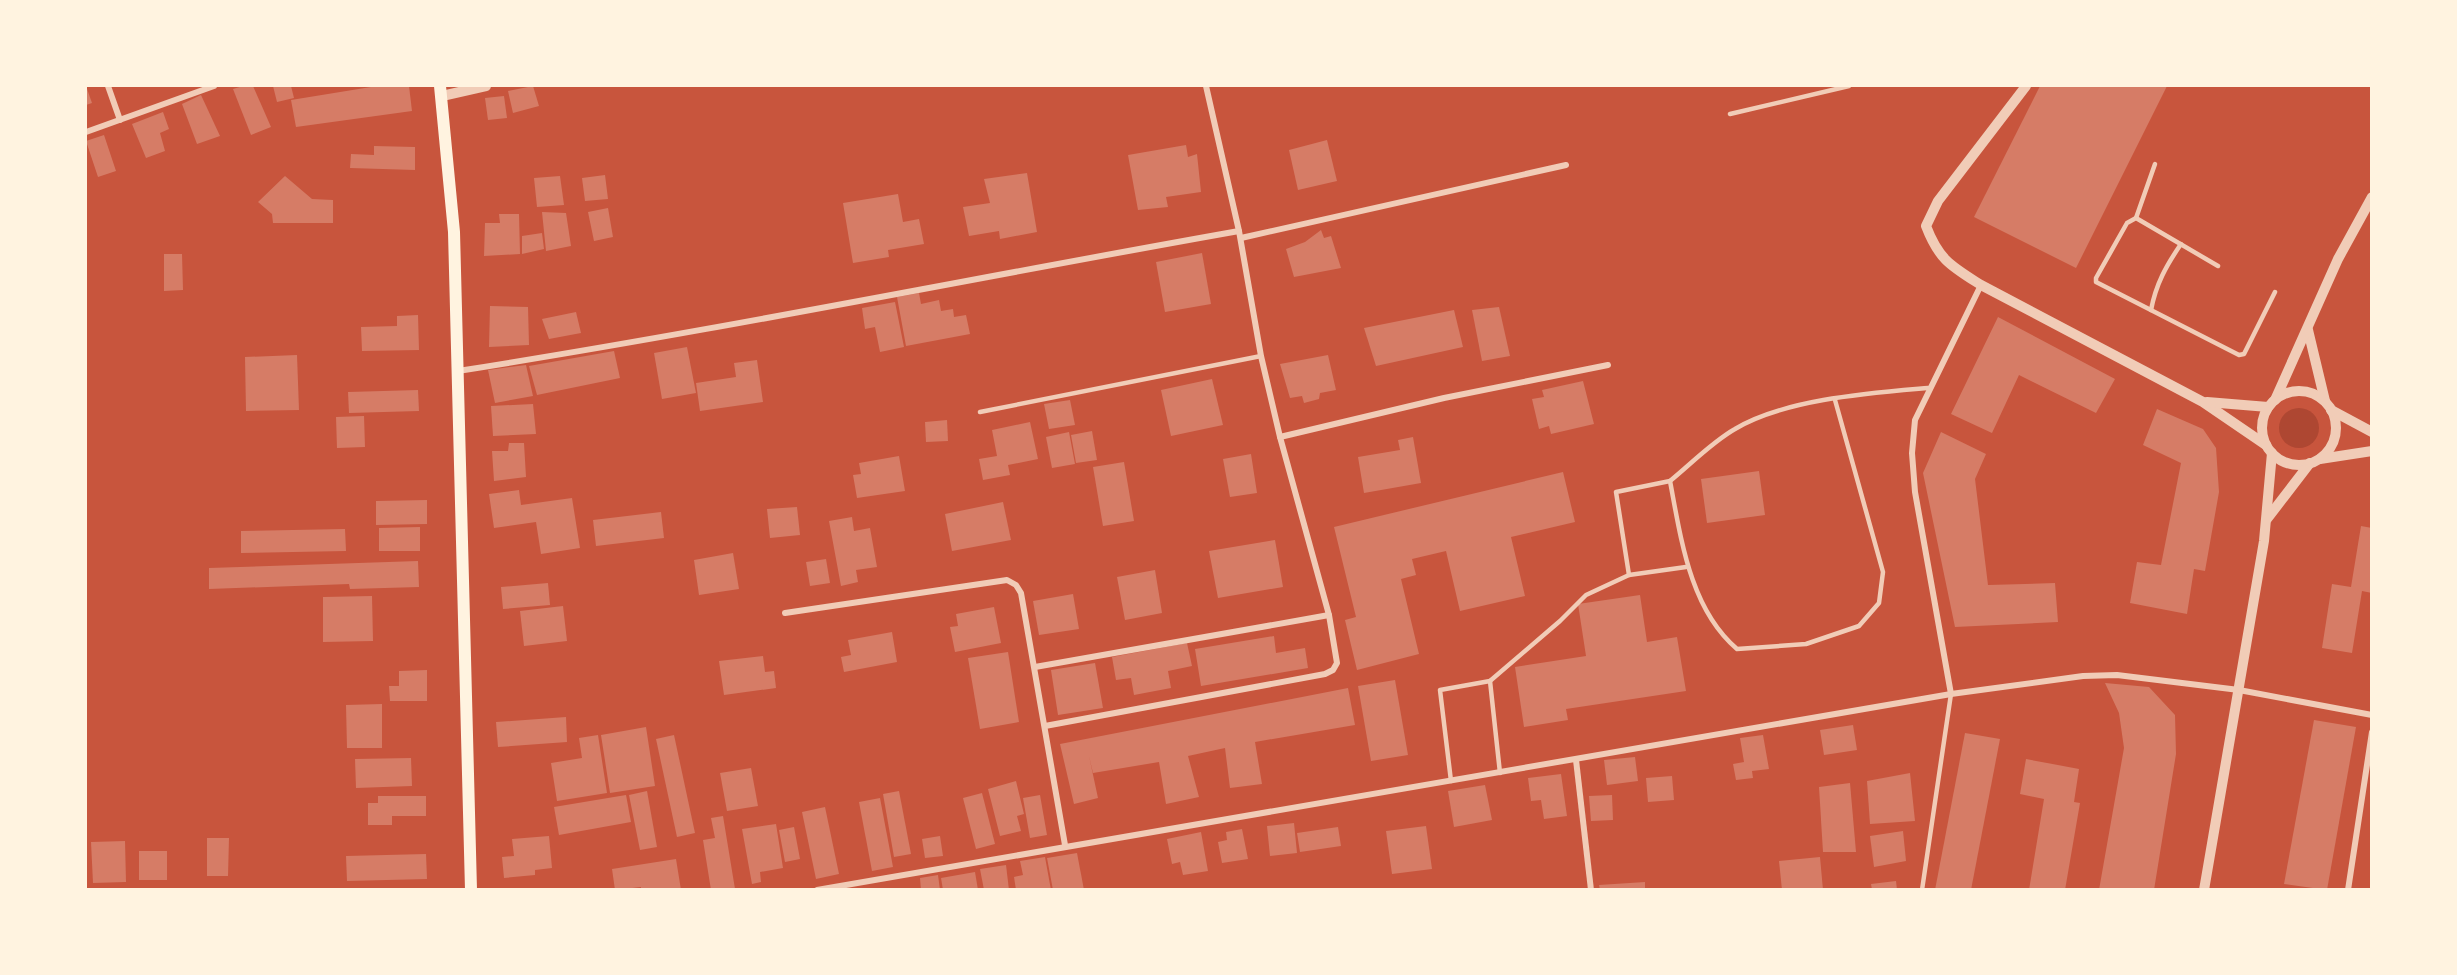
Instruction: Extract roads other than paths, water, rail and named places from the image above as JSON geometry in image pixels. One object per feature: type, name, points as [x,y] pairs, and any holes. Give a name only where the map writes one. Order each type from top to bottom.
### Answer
[{"type":"main road","points":[[441,91],[453,222],[471,890]]},
{"type":"street","points":[[108,86],[120,120]]},
{"type":"street","points":[[86,132],[214,86]]},
{"type":"street","points":[[441,91],[486,86]]},
{"type":"street","points":[[1046,726],[1325,674],[1333,670],[1337,663],[1329,615],[1280,437],[1261,356],[1239,231],[1206,86]]},
{"type":"street","points":[[2026,86],[1938,201],[1926,226],[1935,251],[1954,268],[1981,285],[2203,402],[2289,464],[2372,451]]},
{"type":"street","points":[[1240,238],[1566,165]]},
{"type":"street","points":[[2204,890],[2266,519],[2269,449],[2262,425],[2308,330],[2338,259],[2372,197]]},
{"type":"street","points":[[458,371],[631,344],[801,310],[1239,231]]},
{"type":"street","points":[[1952,694],[1915,492],[1912,453],[1915,420],[1928,388],[1981,285]]},
{"type":"street","points":[[2266,519],[2314,461],[2333,442],[2336,431],[2308,330]]},
{"type":"street","points":[[1280,437],[1444,398],[1608,365]]},
{"type":"street","points":[[2203,402],[2271,403],[2284,394],[2306,391],[2372,432]]},
{"type":"street","points":[[785,613],[1007,580],[1016,585],[1021,593],[1035,667],[1065,845]]},
{"type":"street","points":[[1035,667],[1329,615]]},
{"type":"street","points":[[817,890],[1065,845],[1500,773],[1952,694],[2083,676],[2117,675],[2239,690],[2372,715]]},
{"type":"street","points":[[2348,890],[2372,732]]},
{"type":"street","points":[[1576,760],[1591,890]]},
{"type":"lane","points":[[1730,114],[1849,86]]},
{"type":"lane","points":[[2156,164],[2136,218],[2127,223],[2096,278],[2096,282],[2240,355],[2244,354],[2275,292]]},
{"type":"lane","points":[[2136,218],[2218,266]]},
{"type":"lane","points":[[2151,310],[2155,288],[2181,244]]},
{"type":"lane","points":[[981,412],[1261,356]]},
{"type":"lane","points":[[1629,574],[1616,492],[1670,481],[1735,429],[1775,411],[1884,391],[1928,388]]},
{"type":"lane","points":[[1670,481],[1686,567],[1721,636],[1737,649],[1806,644],[1859,626],[1879,603],[1883,572],[1835,400]]},
{"type":"lane","points":[[1451,781],[1440,690],[1490,681],[1552,628],[1586,595],[1629,574],[1686,567]]},
{"type":"lane","points":[[1490,681],[1500,773]]},
{"type":"lane","points":[[1922,890],[1952,694]]}]
